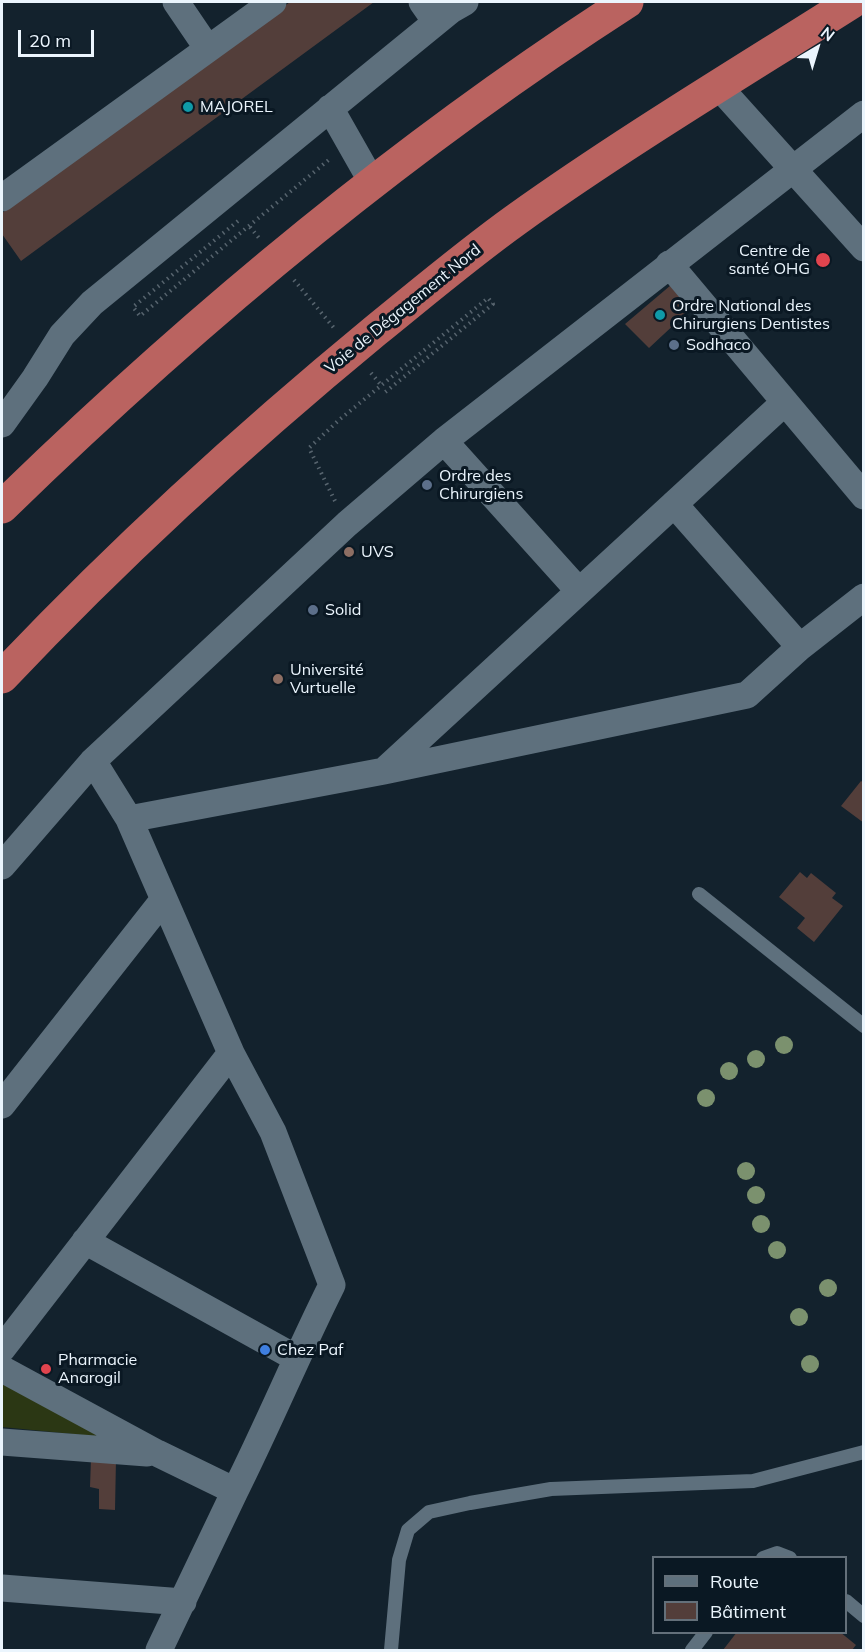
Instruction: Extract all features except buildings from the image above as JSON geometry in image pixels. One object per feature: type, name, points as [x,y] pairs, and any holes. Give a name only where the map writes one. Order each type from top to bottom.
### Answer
[{"type":"highway","points":[[2,507],[73,437],[164,354],[372,182],[561,45],[627,2]]},
{"type":"highway","name":"Voie de Dégagement Nord","points":[[2,677],[68,607],[193,489],[314,381],[430,286],[516,220],[588,171],[852,2]]},
{"type":"street","points":[[176,2],[208,48]]},
{"type":"street","points":[[2,198],[273,2]]},
{"type":"street","points":[[2,424],[62,335],[92,303],[330,108],[444,7]]},
{"type":"street","points":[[719,87],[864,248]]},
{"type":"street","points":[[330,108],[372,182]]},
{"type":"street","points":[[2,866],[93,761],[346,524],[444,441],[864,114]]},
{"type":"street","points":[[669,264],[864,496]]},
{"type":"street","points":[[384,771],[785,402]]},
{"type":"street","points":[[444,441],[579,591]]},
{"type":"street","points":[[674,504],[800,647]]},
{"type":"street","points":[[129,819],[384,771],[747,695],[800,647],[864,597]]},
{"type":"street","points":[[93,761],[129,819],[231,1053],[273,1132],[332,1285],[296,1358],[275,1410],[159,1650]]},
{"type":"street","points":[[2,1105],[164,899]]},
{"type":"street","points":[[2,1349],[231,1053]]},
{"type":"street","points":[[85,1241],[296,1358]]},
{"type":"street","points":[[2,1369],[158,1453],[235,1491]]},
{"type":"street","points":[[2,1442],[158,1453]]},
{"type":"street","points":[[2,1588],[183,1602]]},
{"type":"lane","points":[[699,894],[864,1026]]},
{"type":"lane","points":[[391,1650],[399,1560],[408,1530],[429,1512],[551,1489],[753,1481],[864,1452]]},
{"type":"lane","points":[[766,1556],[777,1553],[787,1556]]},
{"type":"lane","points":[[847,1602],[864,1616]]},
{"type":"lane","points":[[692,1650],[704,1634]]},
{"type":"path","points":[[238,221],[133,307],[140,316],[349,143]]},
{"type":"path","points":[[250,226],[265,244]]},
{"type":"path","points":[[294,279],[338,332]]},
{"type":"path","points":[[346,524],[309,448],[339,420],[488,298],[493,304],[383,394]]},
{"type":"path","points":[[367,368],[381,385]]},
{"type":"green space","points":[[2,1382],[103,1437],[2,1427]]},
{"type":"place","name":"MAJOREL","points":[[188,107]]},
{"type":"place","name":"Centre de santé OHG","points":[[823,260]]},
{"type":"place","name":"Ordre National des Chirurgiens Dentistes","points":[[660,315]]},
{"type":"place","name":"Sodhaco","points":[[674,345]]},
{"type":"place","name":"Ordre des Chirurgiens","points":[[427,485]]},
{"type":"place","name":"UVS","points":[[349,552]]},
{"type":"place","name":"Solid","points":[[313,610]]},
{"type":"place","name":"Université Vurtuelle","points":[[278,679]]},
{"type":"place","name":"Chez Paf","points":[[265,1350]]},
{"type":"place","name":"Pharmacie Anarogil","points":[[46,1369]]}]
